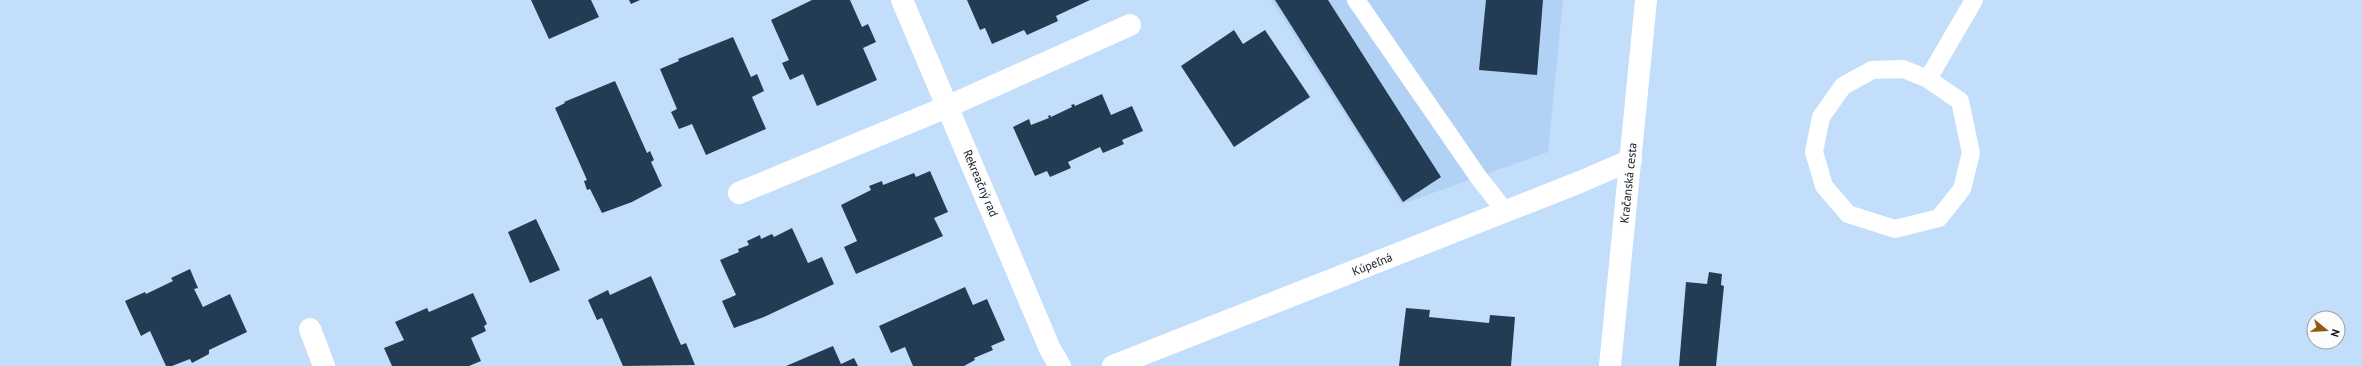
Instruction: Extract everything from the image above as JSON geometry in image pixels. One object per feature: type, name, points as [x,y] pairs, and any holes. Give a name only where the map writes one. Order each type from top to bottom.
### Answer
[{"type":"street","name":"Rekreačný rad","points":[[902,0],[949,106],[1050,349],[1060,366]]},
{"type":"street","name":"Kračanská cesta","points":[[1610,366],[1646,0]]},
{"type":"street","points":[[738,193],[949,106],[1130,25]]},
{"type":"street","name":"Kúpeľná","points":[[1113,366],[1580,182],[1631,160]]},
{"type":"street","points":[[310,329],[324,366]]},
{"type":"lane","points":[[1356,0],[1479,178],[1505,211]]},
{"type":"lane","points":[[1928,79],[1974,0]]},
{"type":"lane","points":[[1903,69],[1928,79],[1960,101],[1971,153],[1962,189],[1939,218],[1895,230],[1848,214],[1824,186],[1814,152],[1821,117],[1843,86],[1872,70],[1903,69]]},
{"type":"shaded area","points":[[1271,0],[1563,0],[1548,152],[1402,204]]},
{"type":"building","points":[[531,0],[591,0],[599,17],[549,39]]},
{"type":"building","points":[[629,0],[640,0],[631,4]]},
{"type":"building","points":[[812,0],[850,0],[862,27],[868,24],[876,42],[863,48],[877,80],[817,106],[803,74],[790,80],[782,63],[789,60],[771,20]]},
{"type":"building","points":[[967,0],[1090,0],[1056,16],[1058,21],[1027,35],[1024,30],[992,44],[985,28],[980,30]]},
{"type":"building","points":[[1275,0],[1328,0],[1441,177],[1403,202]]},
{"type":"building","points":[[1486,0],[1543,0],[1537,75],[1479,70]]},
{"type":"building","points":[[1234,30],[1243,44],[1265,30],[1310,97],[1234,147],[1181,66]]},
{"type":"building","points":[[733,37],[751,77],[757,74],[764,91],[752,97],[766,129],[706,155],[692,124],[679,129],[671,112],[677,109],[660,69],[679,61],[678,59]]},
{"type":"building","points":[[615,81],[647,153],[650,151],[654,160],[651,162],[662,186],[632,202],[602,213],[590,189],[587,190],[584,181],[587,180],[555,108],[565,103],[564,102]]},
{"type":"building","points":[[1102,94],[1111,115],[1132,106],[1143,131],[1122,140],[1124,144],[1103,153],[1100,147],[1068,162],[1071,168],[1050,177],[1047,171],[1035,176],[1013,127],[1029,119],[1031,125],[1049,118],[1048,116],[1050,115],[1051,117],[1072,107],[1071,105],[1074,104],[1075,106]]},
{"type":"building","points":[[930,171],[948,212],[934,218],[943,236],[856,274],[844,247],[857,241],[841,205],[871,190],[869,186],[882,181],[883,185],[914,173],[916,177]]},
{"type":"building","points":[[536,219],[560,270],[530,283],[508,232]]},
{"type":"building","points":[[792,228],[808,263],[822,257],[834,284],[764,317],[734,328],[722,301],[736,295],[720,260],[739,252],[738,249],[749,245],[747,241],[760,235],[761,239],[772,234],[774,237]]},
{"type":"building","points":[[190,269],[198,288],[194,289],[203,307],[230,294],[247,332],[209,350],[209,354],[192,363],[190,359],[172,366],[166,366],[150,331],[141,336],[125,301],[145,292],[146,294],[173,281],[171,278]]},
{"type":"building","points":[[1709,272],[1722,274],[1721,285],[1724,286],[1716,366],[1679,366],[1686,282],[1707,284]]},
{"type":"building","points":[[651,276],[681,345],[686,343],[695,365],[623,366],[602,318],[597,320],[588,300],[608,290],[610,295]]},
{"type":"building","points":[[965,287],[973,305],[987,299],[1005,340],[991,346],[993,350],[974,358],[975,360],[964,366],[913,366],[905,347],[891,353],[879,326]]},
{"type":"building","points":[[473,293],[487,324],[484,326],[486,331],[471,338],[481,361],[469,366],[392,366],[384,348],[404,340],[395,322],[427,308],[429,312]]},
{"type":"building","points":[[1406,308],[1430,310],[1429,317],[1489,323],[1490,315],[1515,317],[1511,366],[1399,366]]},
{"type":"building","points":[[833,346],[841,364],[854,358],[858,366],[786,366]]}]
